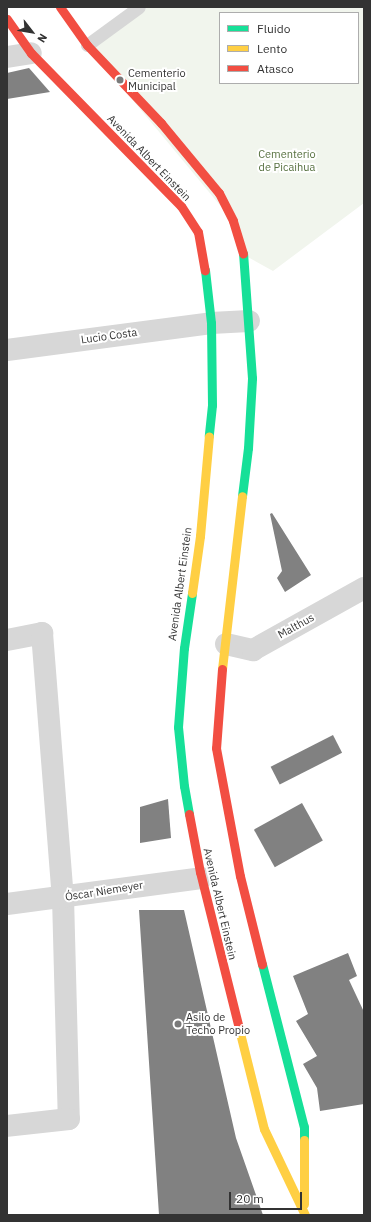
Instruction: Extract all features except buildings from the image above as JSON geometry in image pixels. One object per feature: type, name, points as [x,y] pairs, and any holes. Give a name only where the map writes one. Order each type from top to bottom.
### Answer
[{"type":"street","name":"Avenida Albert Einstein","points":[[60,7],[87,45],[161,123],[219,193],[233,221],[244,254],[252,378],[248,448],[219,693],[216,748],[240,876],[304,1127],[304,1212]]},
{"type":"street","name":"Avenida Albert Einstein","points":[[7,19],[31,53],[181,206],[198,232],[206,274],[211,323],[212,405],[200,536],[184,648],[178,727],[184,786],[201,878],[264,1130],[304,1212]]},
{"type":"street","points":[[7,57],[31,53]]},
{"type":"street","name":"Lucio Costa","points":[[7,350],[211,323],[249,321]]},
{"type":"street","name":"Malthus","points":[[226,644],[253,650],[364,588]]},
{"type":"street","points":[[7,640],[42,633],[63,897],[69,1119],[7,1126]]},
{"type":"street","name":"Óscar Niemeyer","points":[[7,904],[201,878]]},
{"type":"lane","points":[[87,45],[139,7]]},
{"type":"green space","name":"Cementerio de Picaihua","points":[[140,7],[364,7],[364,203],[273,271],[244,255],[233,221],[87,45]]},
{"type":"traffic: fast","points":[[242,496],[248,448],[252,378],[243,253]]},
{"type":"traffic: fast","points":[[205,270],[211,323],[212,405],[209,436]]},
{"type":"traffic: fast","points":[[189,814],[184,786],[178,727],[184,648],[192,593]]},
{"type":"traffic: fast","points":[[262,964],[304,1127],[304,1140]]},
{"type":"traffic: slow","points":[[192,593],[200,536],[209,436]]},
{"type":"traffic: slow","points":[[222,669],[242,496]]},
{"type":"traffic: slow","points":[[239,1029],[264,1129],[305,1215]]},
{"type":"traffic: slow","points":[[304,1140],[304,1204]]},
{"type":"traffic: jam","points":[[60,7],[87,45],[161,123],[219,193],[233,221],[243,253]]},
{"type":"traffic: jam","points":[[7,19],[31,53],[181,206],[198,232],[205,270]]},
{"type":"traffic: jam","points":[[222,669],[216,748],[240,876],[262,964]]},
{"type":"traffic: jam","points":[[189,814],[200,872],[239,1029]]},
{"type":"place","name":"Cementerio Municipal","points":[[120,80]]},
{"type":"place","name":"Asilo de Techo Propio","points":[[178,1024]]}]
